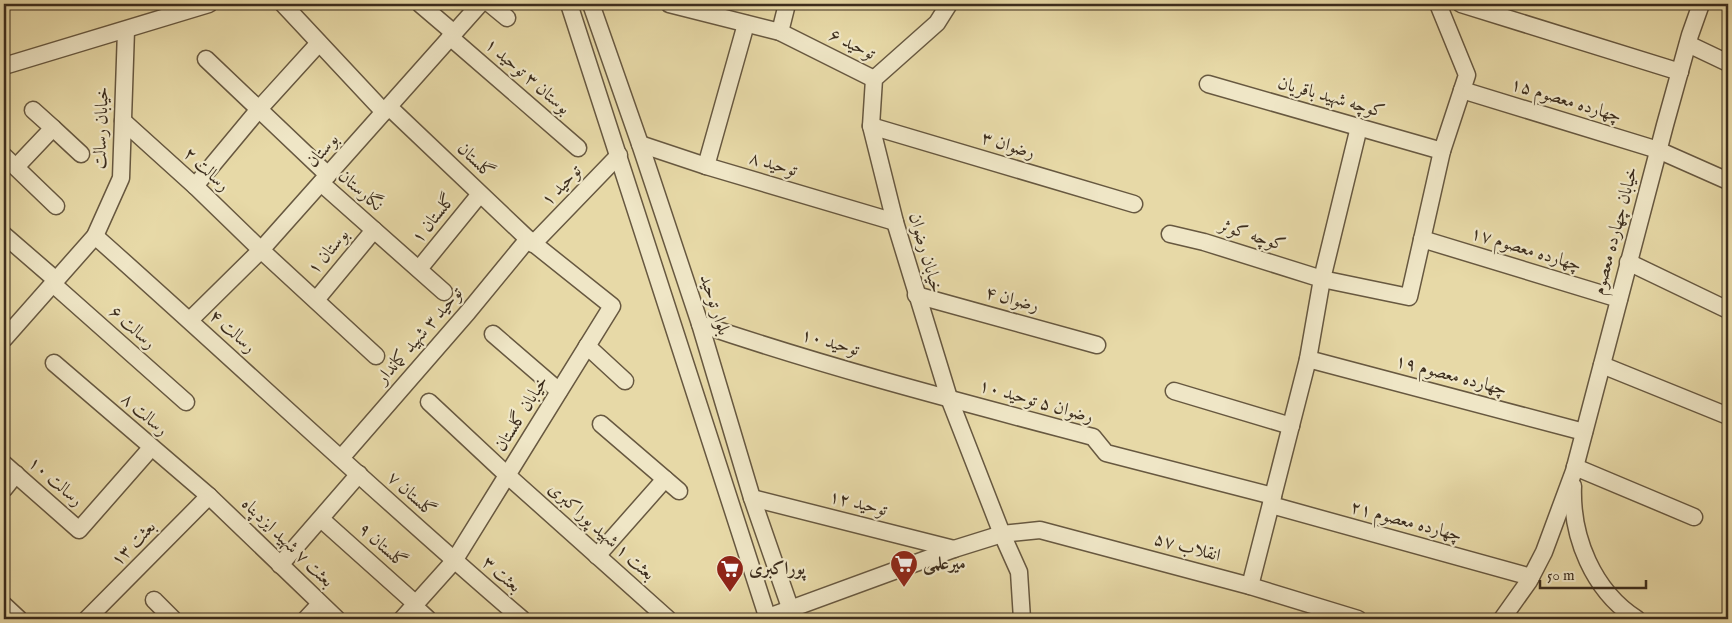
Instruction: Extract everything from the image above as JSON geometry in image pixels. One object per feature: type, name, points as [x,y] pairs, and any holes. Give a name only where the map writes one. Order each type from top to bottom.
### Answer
[{"type":"street","points":[[4,66],[210,4]]},
{"type":"street","name":"گلستان","points":[[283,4],[386,110],[531,242]]},
{"type":"street","name":"بوستان ۳ توحید ۱","points":[[420,4],[578,148]]},
{"type":"street","name":"بوستان","points":[[190,320],[261,250],[480,4]]},
{"type":"street","points":[[490,4],[507,18]]},
{"type":"street","points":[[569,4],[619,155],[766,619]]},
{"type":"street","name":"بلوار توحید","points":[[591,4],[700,324],[752,498],[793,614]]},
{"type":"street","name":"توحید ۶","points":[[669,4],[780,32],[874,79]]},
{"type":"street","points":[[780,32],[788,4]]},
{"type":"street","points":[[874,79],[937,23],[950,4]]},
{"type":"street","points":[[1422,239],[1442,151],[1467,75],[1438,4]]},
{"type":"street","points":[[1461,4],[1680,72]]},
{"type":"street","name":"خیابان چهارده معصوم","points":[[1575,469],[1658,150],[1701,4]]},
{"type":"street","points":[[706,166],[746,24]]},
{"type":"street","name":"خیابان رسالت","points":[[7,328],[54,282],[95,236],[121,178],[126,30]]},
{"type":"street","points":[[195,186],[259,109],[319,43]]},
{"type":"street","points":[[1688,44],[1728,63]]},
{"type":"street","name":"نگارستان","points":[[206,59],[259,109],[347,206],[444,292]]},
{"type":"street","name":"خیابان رضوان","points":[[874,79],[871,126],[895,222],[949,398],[1002,534],[1019,572],[1022,619]]},
{"type":"street","name":"کوچه شهید باقریان","points":[[1208,84],[1442,151]]},
{"type":"street","name":"چهارده معصوم ۱۵","points":[[1462,90],[1658,150],[1728,181]]},
{"type":"street","points":[[33,110],[81,154]]},
{"type":"street","name":"رسالت ۲","points":[[123,121],[195,186],[261,250]]},
{"type":"street","name":"رضوان ۳","points":[[871,126],[1134,204]]},
{"type":"street","points":[[1250,586],[1308,360],[1322,279],[1359,127]]},
{"type":"street","points":[[53,128],[10,162],[56,206]]},
{"type":"street","name":"توحید ۸","points":[[640,144],[706,166],[895,222]]},
{"type":"street","name":"توحید ۱","points":[[531,242],[619,155]]},
{"type":"street","name":"گلستان ۱","points":[[419,269],[480,194]]},
{"type":"street","name":"بوستان ۱","points":[[316,300],[374,230]]},
{"type":"street","name":"کوچه کوثر","points":[[1170,234],[1204,242],[1322,279],[1409,297],[1422,239]]},
{"type":"street","name":"رسالت ۶","points":[[4,235],[186,402]]},
{"type":"street","name":"رسالت ۴","points":[[95,236],[341,458]]},
{"type":"street","name":"چهارده معصوم ۱۷","points":[[1422,239],[1619,298]]},
{"type":"street","name":"خیابان گلستان","points":[[402,619],[454,561],[612,306],[531,242]]},
{"type":"street","name":"توحید ۳ شهید کماندار","points":[[341,458],[531,242]]},
{"type":"street","name":"بوستان ۱","points":[[261,250],[376,356]]},
{"type":"street","points":[[1628,262],[1728,310]]},
{"type":"street","name":"رضوان ۴","points":[[916,295],[1096,345]]},
{"type":"street","name":"توحید ۱۰","points":[[700,324],[741,338],[949,398]]},
{"type":"street","points":[[493,334],[559,391]]},
{"type":"street","points":[[587,346],[625,381]]},
{"type":"street","name":"چهارده معصوم ۱۹","points":[[1308,360],[1584,432]]},
{"type":"street","name":"رسالت ۸","points":[[54,363],[209,496]]},
{"type":"street","points":[[1602,365],[1728,416]]},
{"type":"street","points":[[1174,391],[1291,426]]},
{"type":"street","name":"رضوان ۵ توحید ۱۰","points":[[949,398],[1093,437],[1106,453]]},
{"type":"street","name":"بعثت ۱ شهید پوراکبری","points":[[429,402],[507,475],[668,619]]},
{"type":"street","points":[[601,424],[679,491]]},
{"type":"street","name":"رسالت ۱۰","points":[[10,469],[79,530],[151,448]]},
{"type":"street","name":"چهارده معصوم ۲۱","points":[[1106,453],[1532,577]]},
{"type":"street","name":"گلستان ۷","points":[[341,458],[454,561]]},
{"type":"street","points":[[4,489],[10,469]]},
{"type":"street","points":[[1575,469],[1694,517]]},
{"type":"street","points":[[1502,619],[1532,577],[1544,552],[1575,469]]},
{"type":"street","points":[[1575,469],[1573,499],[1576,528],[1586,556],[1597,578],[1611,598],[1637,619]]},
{"type":"street","points":[[280,565],[322,519],[359,474]]},
{"type":"street","points":[[598,556],[665,479]]},
{"type":"street","name":"بعثت ۷ شهید ایزدپناه","points":[[209,496],[337,619]]},
{"type":"street","name":"بعثت ۱۳","points":[[87,619],[209,496]]},
{"type":"street","name":"توحید ۱۲","points":[[752,498],[954,549]]},
{"type":"street","name":"گلستان ۹","points":[[322,519],[428,619]]},
{"type":"street","name":"انقلاب ۵۷","points":[[766,619],[793,614],[954,549],[1002,534],[1040,530],[1250,586],[1358,619]]},
{"type":"street","name":"بعثت ۳","points":[[454,561],[522,619]]},
{"type":"street","points":[[154,600],[173,619]]},
{"type":"street","points":[[306,619],[320,604]]},
{"type":"street","points":[[4,605],[18,619]]},
{"type":"place","name":"میرعلمی","points":[[904,588]]},
{"type":"place","name":"پوراکبری","points":[[730,593]]}]
